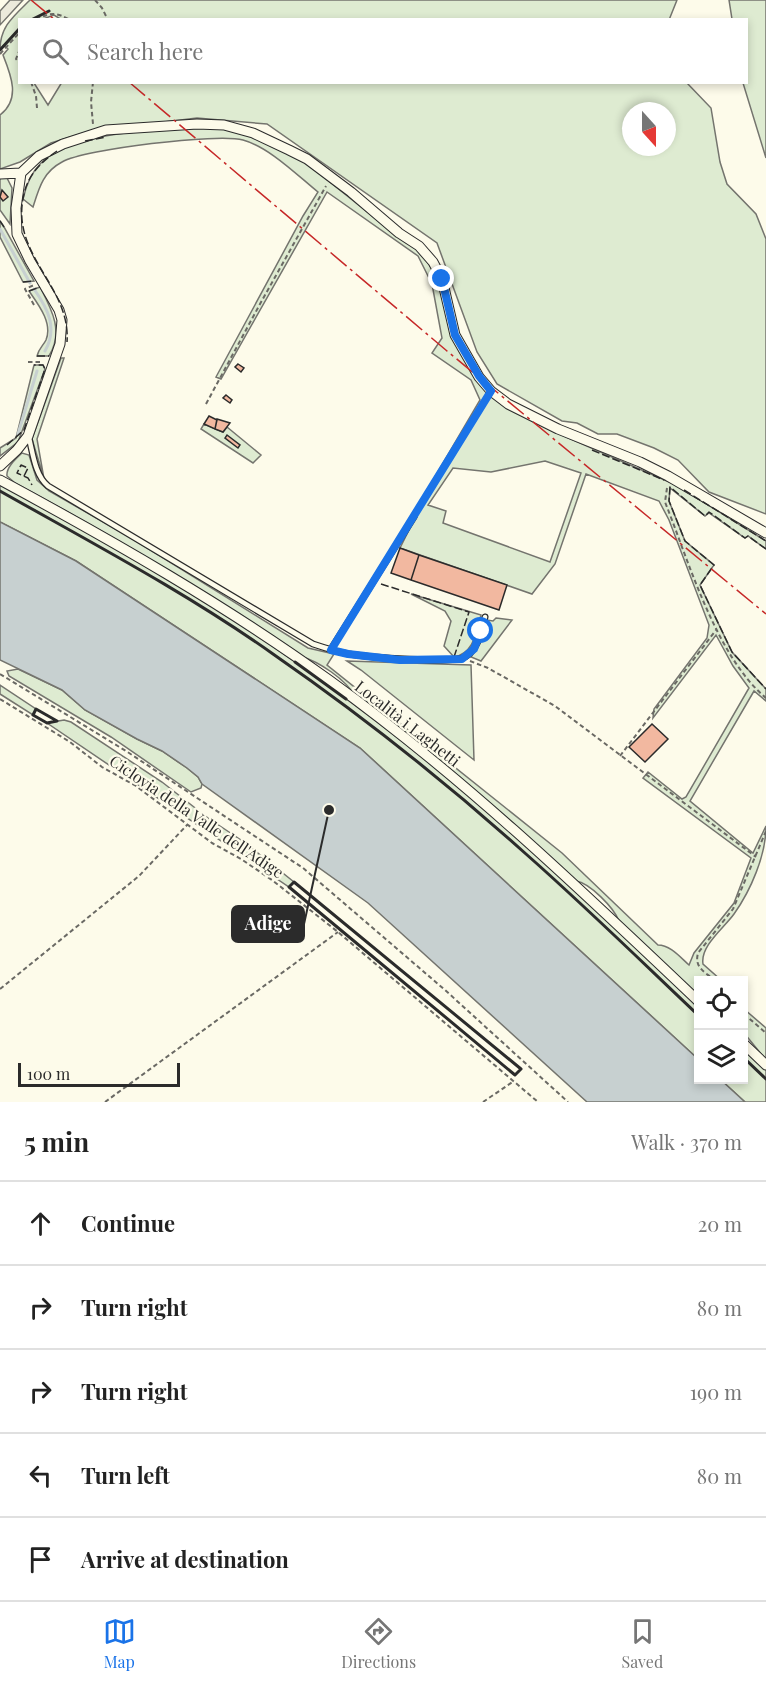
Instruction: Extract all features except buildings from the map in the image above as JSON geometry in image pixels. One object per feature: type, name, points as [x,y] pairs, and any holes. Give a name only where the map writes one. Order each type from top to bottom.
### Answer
[{"type":"street","points":[[0,466],[28,436],[60,344],[62,320],[59,310],[17,234],[16,208],[21,173],[39,156],[63,144],[106,130],[197,124],[232,126],[253,133],[307,159],[418,246],[433,262],[442,279],[455,335],[479,376],[491,391],[508,405],[599,447],[640,462],[766,533]]},
{"type":"street","points":[[0,174],[21,173]]},
{"type":"street","name":"Località i Laghetti","points":[[0,480],[190,587],[329,680],[445,770],[558,868],[694,996]]},
{"type":"street","points":[[748,1048],[766,1065]]},
{"type":"lane","points":[[28,436],[38,471],[42,481],[48,486],[313,644],[348,654],[400,660],[462,659],[474,649],[485,617]]},
{"type":"lane","points":[[331,650],[414,517]]},
{"type":"path","points":[[94,0],[102,8],[107,18]]},
{"type":"path","points":[[40,18],[56,13],[66,18]]},
{"type":"path","points":[[0,54],[18,34]]},
{"type":"path","points":[[32,84],[37,108]]},
{"type":"path","points":[[90,135],[94,122],[91,102],[93,84]]},
{"type":"path","points":[[206,404],[249,322],[331,177]]},
{"type":"path","points":[[34,304],[25,289],[43,282]]},
{"type":"path","points":[[28,362],[54,363]]},
{"type":"path","points":[[414,517],[491,391]]},
{"type":"path","points":[[668,476],[665,502],[716,630],[740,670],[766,698]]},
{"type":"path","points":[[620,756],[716,630]]},
{"type":"path","points":[[462,659],[488,668],[555,706],[756,857]]},
{"type":"path","points":[[0,674],[126,751],[303,868],[445,990],[568,1102]]},
{"type":"path","name":"Ciclovia della Valle dell'Adige","points":[[0,699],[70,742],[102,767],[136,786],[212,843],[272,880],[339,932],[538,1102]]},
{"type":"path","points":[[0,989],[139,876],[188,825]]},
{"type":"path","points":[[710,976],[698,966],[696,961],[698,954],[734,909],[766,831]]},
{"type":"path","points":[[105,1102],[339,932]]},
{"type":"path","points":[[748,1017],[766,1033]]},
{"type":"path","points":[[483,1102],[514,1081]]},
{"type":"green space","points":[[30,0],[677,0],[670,18],[59,18],[54,15],[46,18],[18,18],[18,84],[35,84],[48,105],[61,84],[688,84],[711,108],[720,162],[727,184],[756,214],[766,239],[766,514],[709,492],[678,460],[654,448],[617,434],[598,434],[577,423],[562,421],[497,384],[477,352],[437,243],[267,124],[197,118],[103,127],[51,143],[20,162],[0,169],[0,115],[10,102],[12,94],[11,79],[3,55],[8,49],[4,45],[0,50],[2,34],[9,22]]},
{"type":"green space","points":[[729,0],[766,0],[766,158],[743,84],[748,84],[748,18],[732,18]]},
{"type":"green space","points":[[217,128],[246,133],[306,163],[391,231],[417,247],[437,276],[451,334],[486,389],[564,436],[676,485],[766,541],[766,549],[748,536],[745,538],[709,513],[705,516],[670,488],[669,501],[685,541],[714,565],[700,585],[732,652],[766,689],[766,701],[754,691],[690,801],[753,853],[766,826],[763,849],[752,883],[734,914],[709,944],[703,957],[703,964],[716,976],[694,976],[694,994],[619,921],[601,897],[588,886],[576,881],[356,697],[331,672],[316,662],[300,656],[195,587],[124,544],[15,483],[7,476],[10,466],[22,453],[29,455],[37,480],[49,491],[128,536],[308,648],[334,654],[327,665],[562,853],[658,945],[671,949],[689,965],[694,953],[734,903],[751,858],[643,778],[648,772],[682,799],[686,797],[749,688],[733,666],[716,635],[653,718],[654,709],[707,638],[709,625],[669,520],[659,501],[586,474],[555,564],[532,594],[400,548],[415,518],[412,516],[480,400],[471,380],[432,353],[442,338],[432,284],[418,256],[327,192],[221,379],[216,377],[318,192],[263,149],[243,140],[229,138],[181,140],[123,147],[75,157],[62,162],[50,171],[40,187],[33,207],[23,199],[34,171],[56,152],[76,143],[100,137],[150,131]],"holes":[[[545,461],[581,473],[550,562],[443,523],[446,511],[428,505],[453,468],[491,472]]]},
{"type":"green space","points":[[0,178],[7,178],[12,188],[10,224],[0,210]]},
{"type":"green space","points":[[0,221],[34,281],[23,282],[0,237]]},
{"type":"green space","points":[[40,287],[55,321],[56,338],[49,356],[37,356],[46,340],[48,327],[44,314],[29,291]]},
{"type":"green space","points":[[61,358],[64,358],[37,439],[44,479],[32,439]]},
{"type":"green space","points":[[34,365],[43,365],[45,369],[18,442],[0,456],[0,448],[16,438]]},
{"type":"green space","points":[[204,424],[223,432],[227,427],[261,455],[253,463],[201,429]]},
{"type":"green space","points":[[0,484],[192,593],[254,633],[353,703],[479,804],[605,917],[694,1002],[694,1055],[360,748],[76,561],[0,522]]},
{"type":"green space","points":[[411,594],[481,615],[470,647],[461,655],[454,657],[444,646],[451,621],[445,611]]},
{"type":"green space","points":[[496,618],[512,620],[481,661],[471,657],[480,643],[487,620],[493,621]]},
{"type":"green space","points":[[347,661],[471,665],[474,760],[361,670]]},
{"type":"green space","points":[[18,669],[62,690],[85,710],[162,751],[198,777],[202,784],[201,788],[191,792],[111,737],[9,676],[7,671]]},
{"type":"green space","points":[[0,685],[36,709],[33,715],[0,694]]},
{"type":"green space","points":[[64,720],[71,722],[162,782],[294,882],[289,887],[47,723]]},
{"type":"green space","points":[[748,1012],[766,1028],[766,1060],[748,1038]]},
{"type":"green space","points":[[748,1053],[766,1070],[766,1102],[745,1102],[725,1084],[748,1084]]},
{"type":"shaded area","points":[[10,0],[23,0],[0,25],[0,11]]},
{"type":"shaded area","points":[[0,522],[76,561],[360,748],[694,1055],[694,1084],[725,1084],[745,1102],[587,1102],[368,903],[202,784],[198,777],[162,751],[85,710],[62,690],[0,660]]},
{"type":"waterway","points":[[0,229],[30,283]]},
{"type":"waterway","points":[[34,289],[50,319],[51,334],[45,351]]},
{"type":"waterway","points":[[18,434],[37,371]]},
{"type":"fence","points":[[85,141],[106,137]]},
{"type":"fence","points":[[57,151],[32,175],[24,194],[22,216],[25,235],[32,253],[60,303],[66,322],[67,342]]},
{"type":"fence","points":[[0,221],[4,227]]},
{"type":"fence","points":[[23,282],[34,281]]},
{"type":"fence","points":[[29,291],[40,287]]},
{"type":"fence","points":[[37,356],[49,356]]},
{"type":"fence","points":[[7,445],[24,430],[45,369],[43,365],[34,365]]},
{"type":"fence","points":[[592,450],[664,480]]},
{"type":"fence","points":[[24,476],[28,468],[21,465],[17,473],[28,478],[32,485]]},
{"type":"fence","points":[[766,549],[748,536],[745,538],[709,512],[705,516],[670,487],[669,501],[685,541],[714,565],[700,585],[732,652],[766,689]]},
{"type":"fence","points":[[684,490],[766,541]]},
{"type":"fence","points":[[381,584],[469,612],[454,657]]},
{"type":"wall","points":[[35,18],[49,11]]},
{"type":"wall","points":[[0,50],[18,30]]},
{"type":"wall","points":[[0,491],[207,610],[338,701],[434,775],[496,827],[694,1011]]},
{"type":"wall","points":[[295,662],[346,699]]},
{"type":"wall","points":[[36,709],[57,721],[47,723],[33,715],[36,709]]},
{"type":"wall","points":[[294,882],[521,1069],[515,1075],[289,887],[294,882]]},
{"type":"wall","points":[[748,1062],[766,1079]]},
{"type":"power","points":[[31,0],[53,18]]},
{"type":"power","points":[[131,84],[447,351],[766,614]]},
{"type":"place","name":"Adige","points":[[329,810]]},
{"type":"route","points":[[442,279],[455,335],[479,376],[491,391],[331,650],[400,660],[462,659],[474,649],[481,631]]}]
